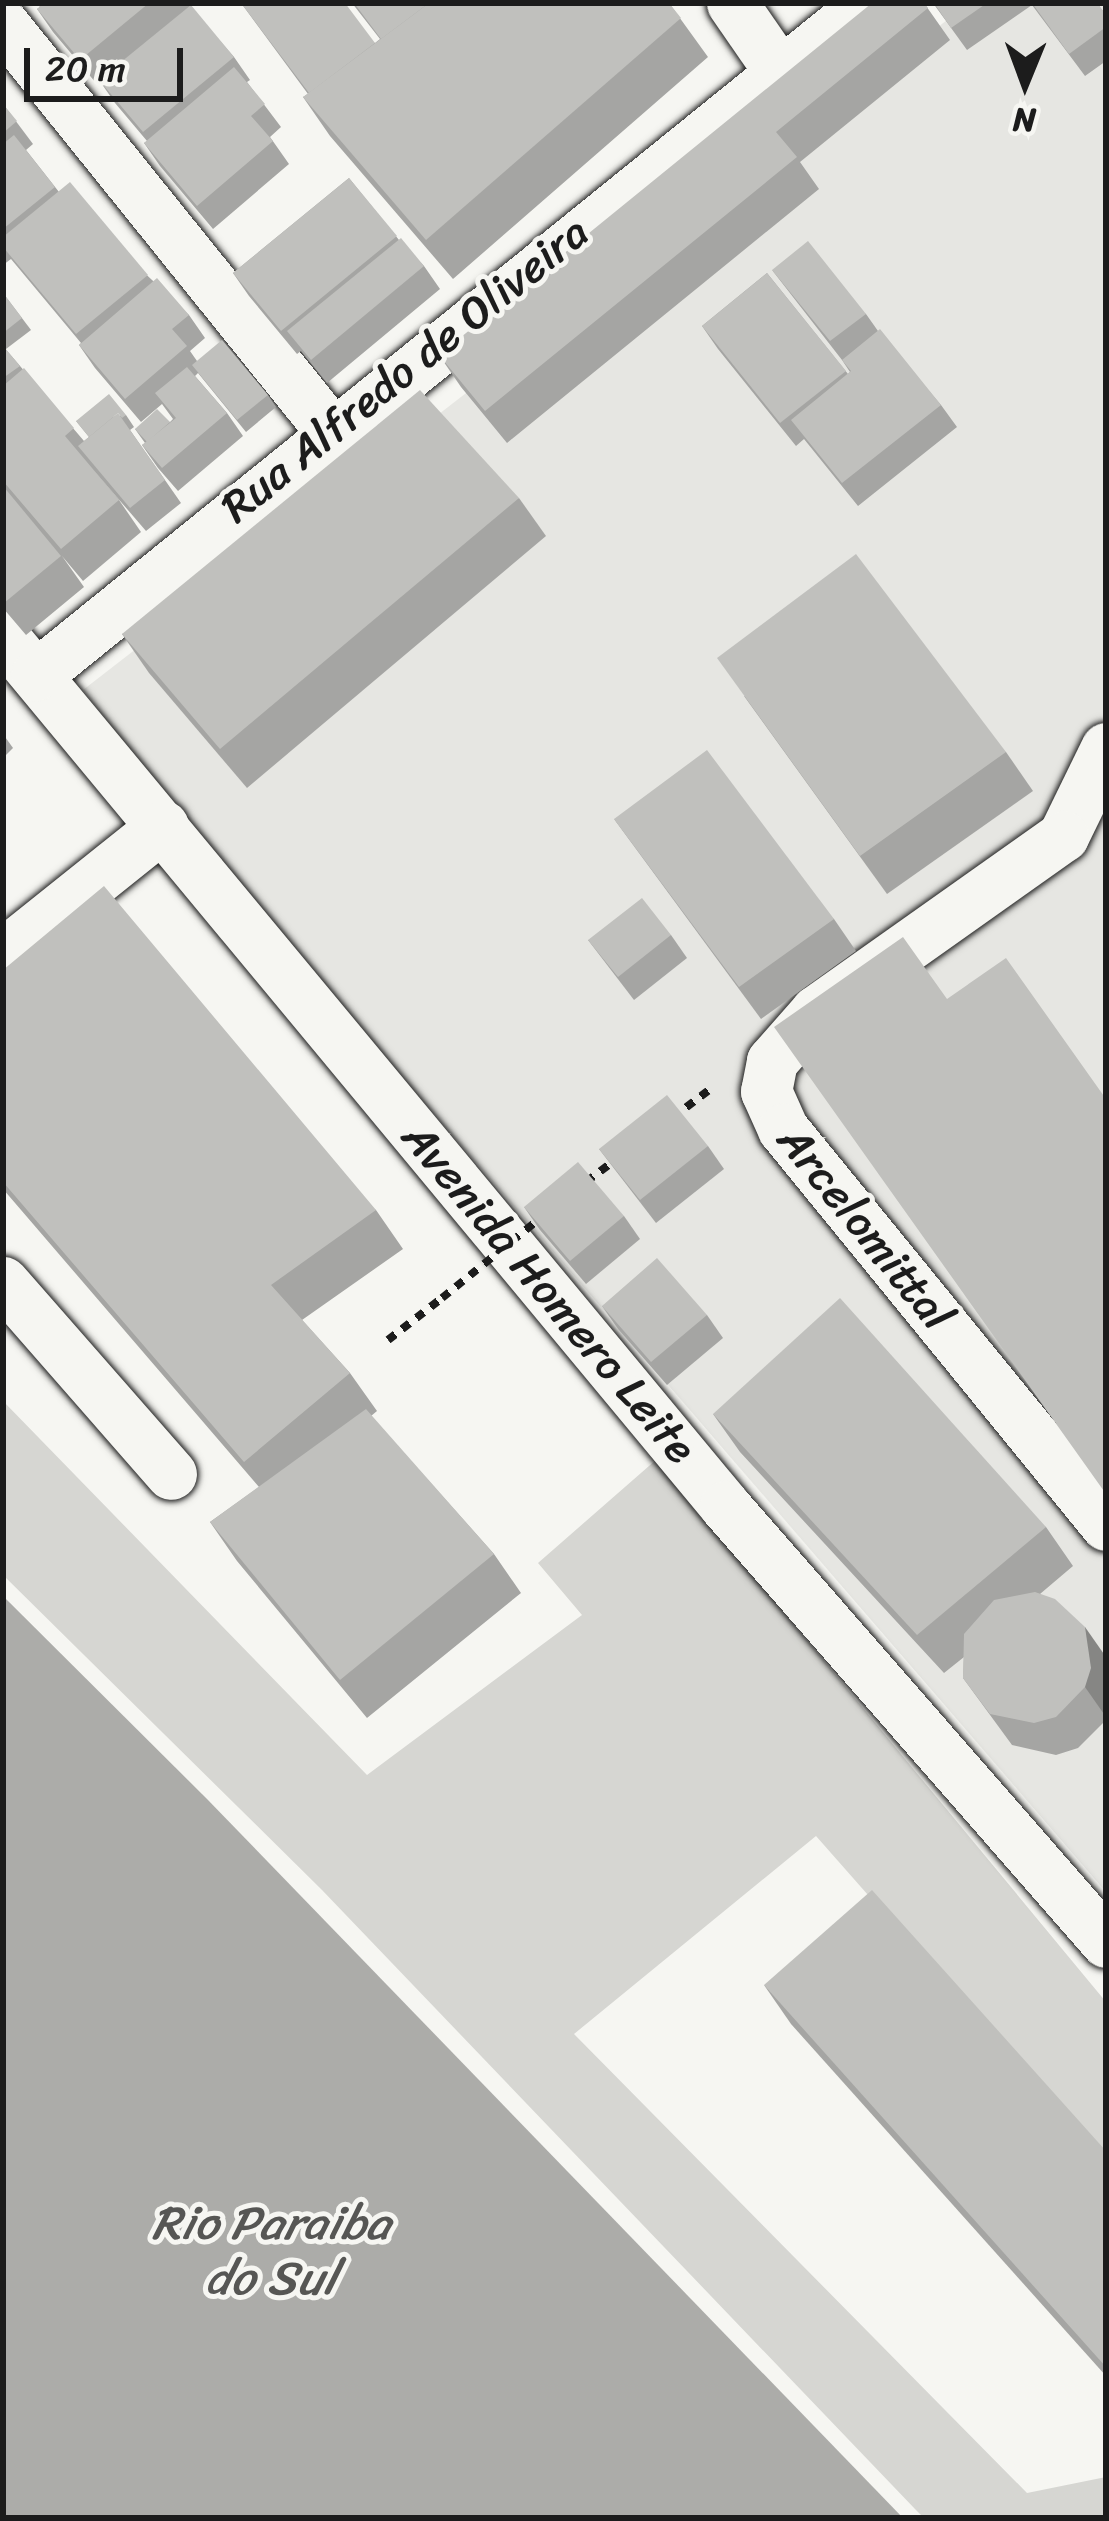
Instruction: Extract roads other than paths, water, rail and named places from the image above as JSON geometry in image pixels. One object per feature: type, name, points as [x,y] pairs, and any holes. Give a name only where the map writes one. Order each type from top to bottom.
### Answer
[{"type":"street","points":[[732,3],[782,64]]},
{"type":"street","name":"Rua Alfredo de Oliveira","points":[[36,675],[782,64],[867,3]]},
{"type":"street","points":[[3,24],[330,430]]},
{"type":"street","name":"Avenida Homero Leite","points":[[3,636],[725,1506],[1106,1942]]},
{"type":"street","name":"Arcelomittal","points":[[1100,785],[1051,847],[815,1011],[772,1060],[766,1090],[783,1129],[1106,1525]]},
{"type":"street","points":[[3,954],[164,826]]},
{"type":"street","points":[[3,1282],[171,1474]]},
{"type":"water","name":"Rio Paraiba do Sul","points":[[3,1596],[207,1799],[903,2518],[3,2518]]}]
